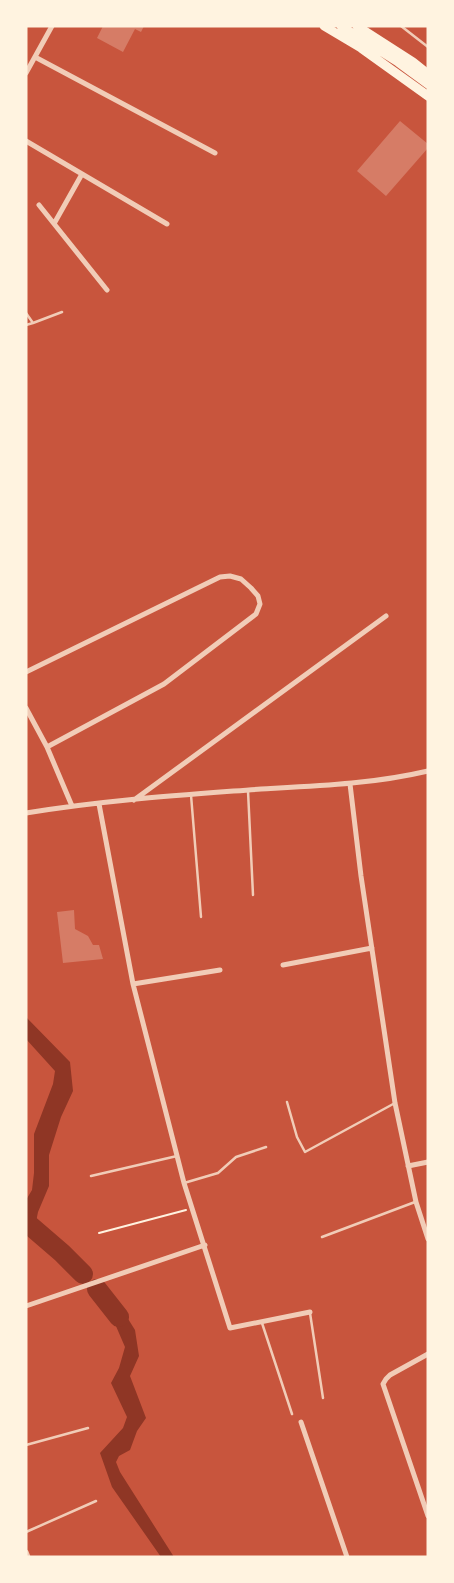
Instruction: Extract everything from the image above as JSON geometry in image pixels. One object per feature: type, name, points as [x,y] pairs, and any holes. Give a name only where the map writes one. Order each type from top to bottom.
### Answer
[{"type":"highway","points":[[324,26],[361,48],[428,96]]},
{"type":"highway","points":[[341,26],[398,62],[428,84]]},
{"type":"highway","points":[[357,26],[413,62],[428,74]]},
{"type":"street","points":[[26,73],[52,26]]},
{"type":"street","points":[[35,57],[215,153]]},
{"type":"street","points":[[26,141],[167,224]]},
{"type":"street","points":[[54,222],[82,174]]},
{"type":"street","points":[[39,204],[107,290]]},
{"type":"street","points":[[26,672],[220,577],[230,576],[240,579],[258,596],[260,604],[256,614],[164,684],[47,747]]},
{"type":"street","points":[[133,800],[386,616]]},
{"type":"street","points":[[26,708],[47,747],[72,806]]},
{"type":"street","points":[[26,813],[133,800],[248,790],[350,784],[428,771]]},
{"type":"street","points":[[350,784],[395,1102],[416,1202],[428,1239]]},
{"type":"street","points":[[99,804],[133,984],[184,1183],[230,1328],[310,1312]]},
{"type":"street","points":[[283,965],[372,948]]},
{"type":"street","points":[[133,984],[220,970]]},
{"type":"street","points":[[408,1166],[428,1162]]},
{"type":"street","points":[[26,1306],[205,1246]]},
{"type":"street","points":[[428,1354],[390,1375],[383,1384],[428,1516]]},
{"type":"street","points":[[301,1422],[348,1557]]},
{"type":"street","points":[[26,1552],[28,1557]]},
{"type":"lane","points":[[401,26],[428,48]]},
{"type":"lane","points":[[26,325],[62,312]]},
{"type":"lane","points":[[26,313],[33,323]]},
{"type":"lane","points":[[248,790],[253,894]]},
{"type":"lane","points":[[192,795],[201,917]]},
{"type":"lane","points":[[287,1102],[297,1137],[305,1152],[395,1102]]},
{"type":"lane","points":[[184,1183],[218,1173],[236,1157],[266,1147]]},
{"type":"lane","points":[[91,1176],[177,1156]]},
{"type":"lane","points":[[322,1237],[416,1202]]},
{"type":"lane","points":[[310,1312],[323,1398]]},
{"type":"lane","points":[[262,1322],[292,1414]]},
{"type":"lane","points":[[26,1445],[88,1428]]},
{"type":"lane","points":[[26,1532],[96,1501]]},
{"type":"path","points":[[98,1233],[192,1208]]},
{"type":"shaded area","points":[[26,1017],[70,1062],[73,1091],[61,1117],[49,1155],[49,1186],[38,1212],[36,1222],[52,1233],[79,1266],[80,1271],[71,1270],[26,1231],[26,1200],[32,1190],[34,1173],[34,1134],[53,1084],[55,1071],[26,1039]]},
{"type":"shaded area","points":[[103,1296],[120,1306],[135,1330],[139,1356],[130,1376],[146,1418],[137,1431],[130,1450],[119,1456],[116,1462],[120,1472],[174,1557],[161,1557],[112,1487],[100,1453],[123,1428],[127,1417],[111,1383],[119,1368],[125,1347]]},
{"type":"building","points":[[103,26],[144,26],[141,32],[135,29],[123,52],[97,38]]},
{"type":"building","points":[[400,121],[428,144],[428,148],[386,196],[357,171]]},
{"type":"building","points":[[74,910],[75,929],[88,936],[93,945],[99,945],[103,959],[63,963],[57,912]]},
{"type":"waterway","points":[[26,1222],[83,1274]]},
{"type":"waterway","points":[[97,1289],[119,1317]]}]
